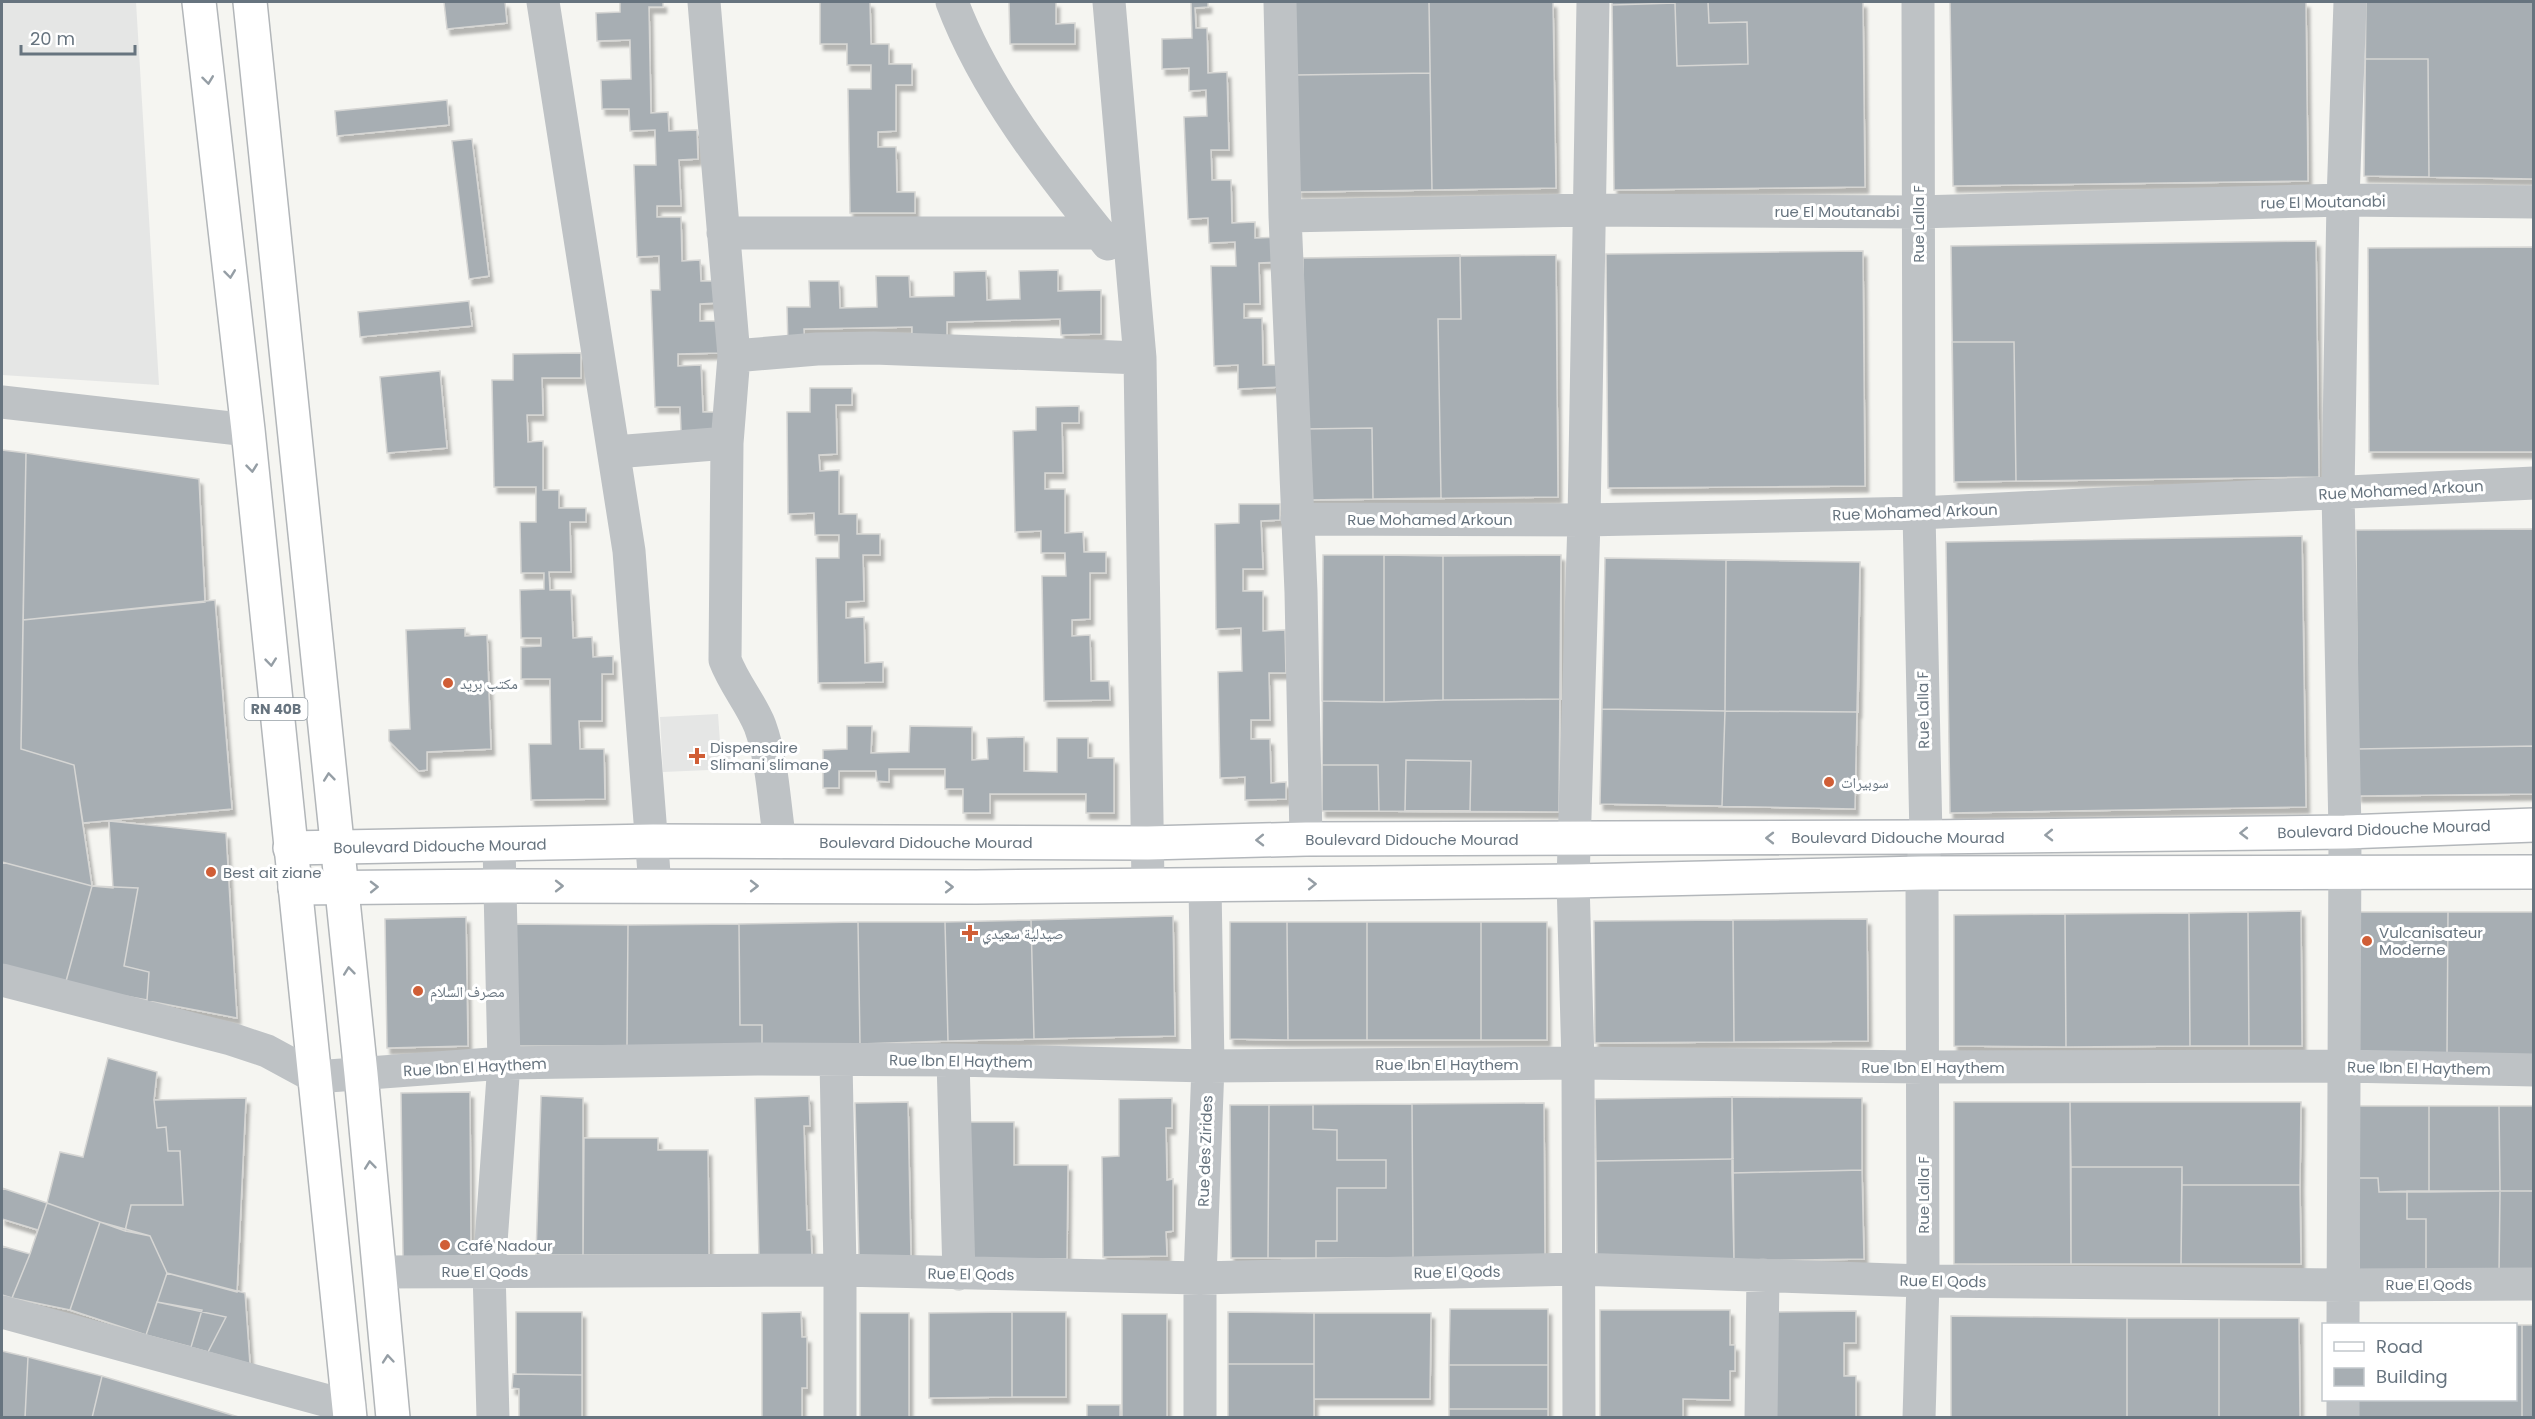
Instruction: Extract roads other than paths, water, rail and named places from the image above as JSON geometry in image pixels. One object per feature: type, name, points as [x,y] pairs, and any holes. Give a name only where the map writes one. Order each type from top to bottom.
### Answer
[{"type":"main road","name":"RN 40B","points":[[199,2],[248,430],[350,1412]]},
{"type":"main road","name":"RN 40B","points":[[250,2],[361,1074],[393,1418]]},
{"type":"main road","name":"Boulevard Didouche Mourad","points":[[290,848],[652,841],[1148,843],[1306,839],[1926,837],[2345,832],[2534,825]]},
{"type":"main road","points":[[295,888],[976,887],[1573,881],[1922,873],[2534,872]]},
{"type":"street","points":[[543,2],[629,552],[655,886]]},
{"type":"street","points":[[704,2],[734,356],[727,443],[725,660],[732,678],[753,709],[761,728],[780,842]]},
{"type":"street","points":[[952,2],[961,27],[993,85],[1074,202],[1132,274]]},
{"type":"street","points":[[1109,2],[1140,358],[1148,885]]},
{"type":"street","points":[[1280,2],[1306,839]]},
{"type":"street","points":[[1579,1418],[1578,1063],[1573,881],[1584,520],[1593,2]]},
{"type":"street","name":"Rue Lalla F","points":[[1918,2],[1919,513],[1926,837],[1922,873],[1923,1281],[1918,1418]]},
{"type":"street","points":[[2343,1323],[2343,871],[2345,832],[2338,493],[2343,200],[2350,2]]},
{"type":"street","name":"rue El Moutanabi","points":[[1285,216],[1589,210],[1918,212],[2343,200],[2534,202]]},
{"type":"street","points":[[723,233],[1099,233]]},
{"type":"street","points":[[734,356],[874,348],[1140,358]]},
{"type":"street","points":[[2,402],[248,430]]},
{"type":"street","points":[[615,452],[727,443]]},
{"type":"street","name":"Rue Mohamed Arkoun","points":[[1297,519],[1584,520],[1919,513],[2534,483]]},
{"type":"street","points":[[493,1418],[489,1270],[504,1063],[499,845]]},
{"type":"street","name":"Rue des Zirides","points":[[1200,1418],[1200,1278],[1208,1066],[1205,885]]},
{"type":"street","points":[[2,980],[231,1039],[267,1051],[315,1077]]},
{"type":"street","points":[[836,1060],[840,1418]]},
{"type":"street","name":"Rue Ibn El Haythem","points":[[315,1077],[504,1063],[836,1060],[953,1060],[1208,1066],[1578,1063],[1923,1067],[2344,1066],[2534,1070]]},
{"type":"street","points":[[953,1060],[959,1274]]},
{"type":"street","name":"Rue El Qods","points":[[380,1272],[840,1270],[1200,1278],[1578,1269],[1923,1281],[2343,1285],[2534,1284]]},
{"type":"street","points":[[1761,1418],[1763,1275]]},
{"type":"street","points":[[2,1312],[350,1412]]},
{"type":"street","points":[[2343,1401],[2343,1418]]},
{"type":"place","name":"مكتب بريد","points":[[448,683]]},
{"type":"place","name":"Dispensaire Slimani slimane","points":[[697,756]]},
{"type":"place","name":"سوبيرات","points":[[1829,782]]},
{"type":"place","name":"Best ait ziane","points":[[211,872]]},
{"type":"place","name":"صيدلية سعيدي","points":[[970,933]]},
{"type":"place","name":"Vulcanisateur Moderne","points":[[2367,941]]},
{"type":"place","name":"مصرف السلام","points":[[418,991]]},
{"type":"place","name":"Café Nadour","points":[[445,1245]]}]
